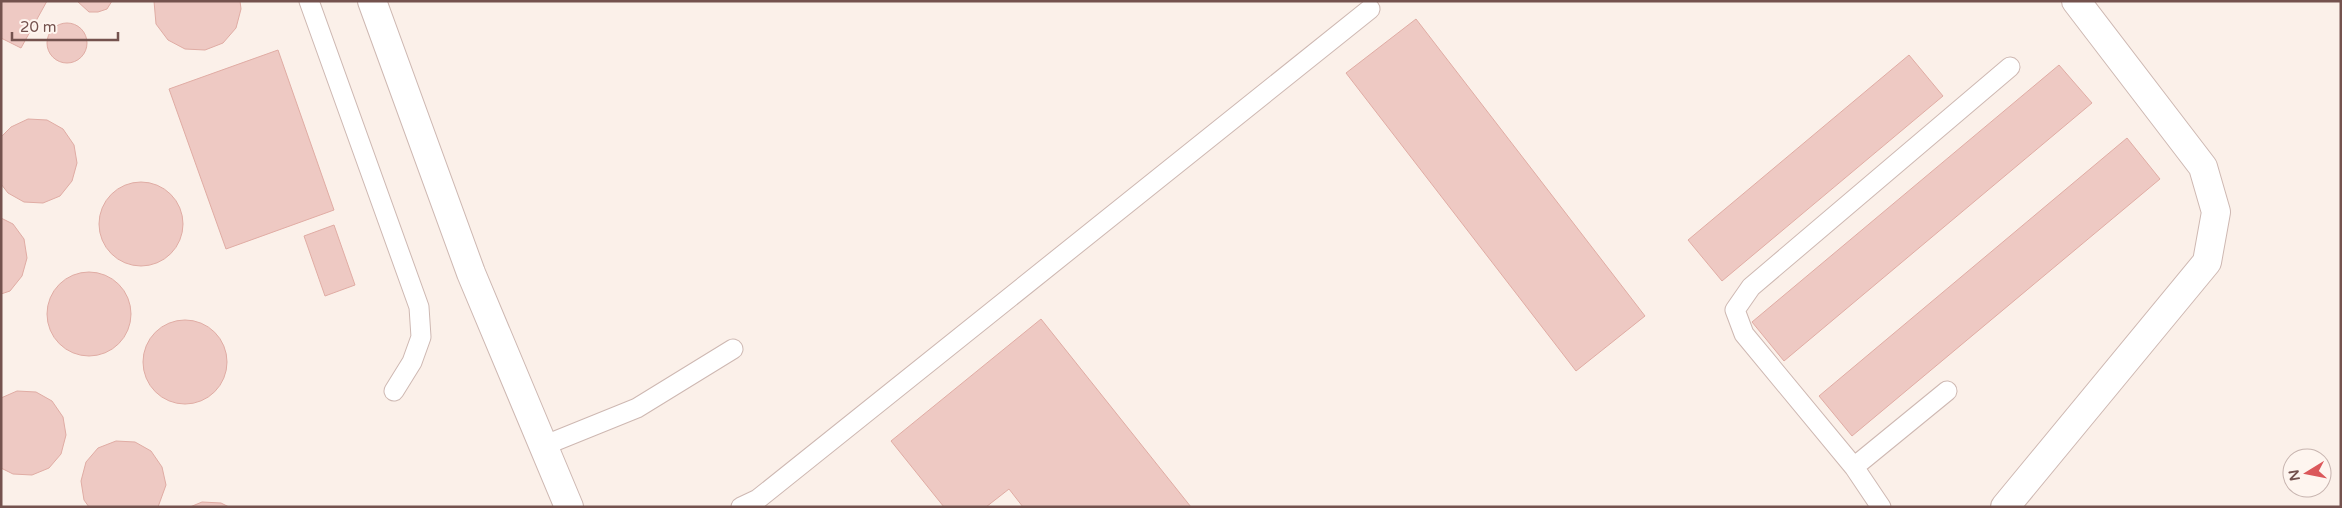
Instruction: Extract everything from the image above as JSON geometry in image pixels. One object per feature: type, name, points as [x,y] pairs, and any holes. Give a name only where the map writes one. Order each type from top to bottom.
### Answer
[{"type":"street","points":[[372,1],[470,273],[569,507]]},
{"type":"street","points":[[2005,507],[2207,262],[2216,212],[2203,167],[2076,1]]},
{"type":"lane","points":[[309,1],[419,307],[421,337],[412,362],[394,391]]},
{"type":"lane","points":[[741,507],[758,499],[1370,9]]},
{"type":"lane","points":[[1881,507],[1854,467],[1744,334],[1735,310],[1751,287],[2010,68]]},
{"type":"lane","points":[[543,446],[637,408],[733,349]]},
{"type":"lane","points":[[1854,467],[1947,391]]},
{"type":"building","points":[[1,1],[47,1],[21,48],[1,38]]},
{"type":"building","points":[[77,1],[112,1],[107,9],[89,12]]},
{"type":"building","points":[[154,1],[240,1],[241,9],[236,28],[223,43],[205,50],[185,49],[168,40],[156,24]]},
{"type":"building","points":[[1416,19],[1645,316],[1576,371],[1346,73]]},
{"type":"building","points":[[67,23],[81,29],[87,43],[81,57],[67,63],[53,57],[47,43],[53,29]]},
{"type":"building","points":[[278,50],[334,210],[226,249],[169,89]]},
{"type":"building","points":[[1909,55],[1943,96],[1722,281],[1688,240]]},
{"type":"building","points":[[2059,65],[2092,103],[1784,361],[1752,322]]},
{"type":"building","points":[[28,119],[47,120],[63,129],[74,145],[77,163],[72,181],[60,196],[43,203],[24,202],[8,193],[1,184],[1,137],[11,127]]},
{"type":"building","points":[[2127,138],[2160,179],[1852,436],[1819,396]]},
{"type":"building","points":[[141,182],[157,185],[171,194],[180,208],[183,224],[180,240],[171,254],[157,263],[141,266],[125,263],[111,254],[102,240],[99,224],[102,208],[111,194],[125,185]]},
{"type":"building","points":[[1,218],[13,224],[24,239],[27,258],[22,276],[10,291],[1,294]]},
{"type":"building","points":[[334,225],[355,285],[325,296],[304,236]]},
{"type":"building","points":[[89,272],[105,275],[119,284],[128,298],[131,314],[128,330],[119,344],[105,353],[89,356],[73,353],[59,344],[50,330],[47,314],[50,298],[59,284],[73,275]]},
{"type":"building","points":[[1041,319],[1191,507],[1023,507],[1009,489],[986,507],[944,507],[891,441]]},
{"type":"building","points":[[185,320],[201,323],[215,332],[224,346],[227,362],[224,378],[215,392],[201,401],[185,404],[169,401],[155,392],[146,378],[143,362],[146,346],[155,332],[169,323]]},
{"type":"building","points":[[17,391],[36,392],[52,401],[63,417],[66,435],[61,454],[49,468],[32,475],[13,474],[1,468],[1,398]]},
{"type":"building","points":[[116,441],[135,442],[151,451],[162,467],[166,485],[158,507],[89,507],[84,500],[81,481],[86,462],[98,448]]},
{"type":"building","points":[[202,502],[221,503],[229,507],[190,507]]}]
